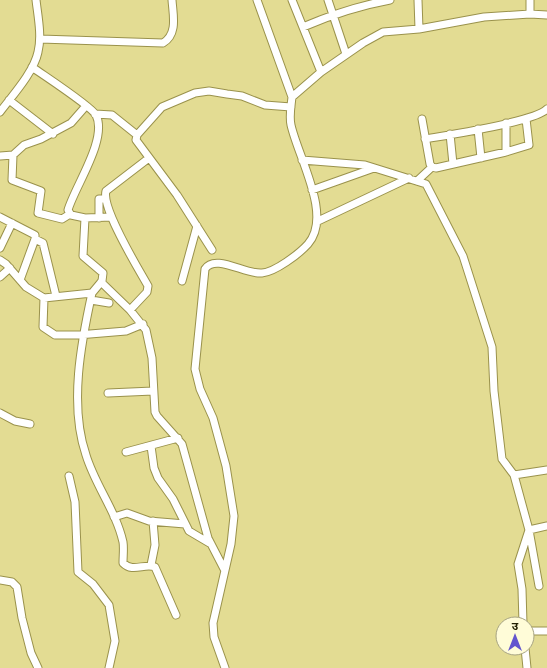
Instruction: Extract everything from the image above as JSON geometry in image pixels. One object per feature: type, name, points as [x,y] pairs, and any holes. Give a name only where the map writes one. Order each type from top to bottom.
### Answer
[{"type":"street","points":[[0,112],[32,67],[38,53],[40,39],[36,0]]},
{"type":"street","points":[[40,39],[164,42],[170,39],[173,33],[172,0]]},
{"type":"street","points":[[225,668],[212,630],[214,614],[231,544],[233,506],[226,466],[213,418],[200,389],[195,369],[204,273],[207,266],[216,262],[254,273],[268,272],[277,268],[308,244],[315,234],[318,221],[316,200],[295,140],[291,123],[292,98],[257,0]]},
{"type":"street","points":[[292,0],[321,72]]},
{"type":"street","points":[[328,0],[346,54]]},
{"type":"street","points":[[303,28],[333,14],[359,5],[390,0]]},
{"type":"street","points":[[418,0],[419,29]]},
{"type":"street","points":[[530,0],[530,14]]},
{"type":"street","points":[[292,98],[321,72],[346,54],[383,32],[419,29],[484,17],[530,14],[547,15]]},
{"type":"street","points":[[32,67],[59,85],[86,106],[95,114],[98,122],[98,132],[92,153],[69,208],[70,214]]},
{"type":"street","points":[[212,250],[178,195],[136,140],[137,135],[162,107],[196,93],[209,92],[242,96],[265,105],[291,107]]},
{"type":"street","points":[[9,100],[53,134]]},
{"type":"street","points":[[86,106],[71,123],[53,134],[24,145],[13,156],[12,180],[41,191],[38,213],[62,219],[70,214],[85,218],[111,218]]},
{"type":"street","points":[[425,139],[526,119],[543,113],[547,109]]},
{"type":"street","points":[[95,114],[112,115],[137,135]]},
{"type":"street","points":[[422,119],[432,167]]},
{"type":"street","points":[[417,181],[432,167],[481,158],[529,145],[526,119]]},
{"type":"street","points":[[506,123],[506,152]]},
{"type":"street","points":[[478,129],[481,158]]},
{"type":"street","points":[[450,134],[453,164]]},
{"type":"street","points":[[0,156],[13,156]]},
{"type":"street","points":[[130,310],[147,292],[148,286],[111,218],[105,199],[106,191],[149,158]]},
{"type":"street","points":[[302,160],[365,165],[426,184],[463,256],[492,347],[494,391],[502,459],[514,475],[529,530],[539,586]]},
{"type":"street","points":[[312,190],[374,168]]},
{"type":"street","points":[[318,221],[409,178]]},
{"type":"street","points":[[99,218],[99,199],[105,199]]},
{"type":"street","points":[[0,217],[34,233],[35,239],[20,280]]},
{"type":"street","points":[[85,218],[83,256],[103,274],[101,282],[92,296],[84,335],[77,405],[79,427],[86,457],[114,517],[123,543],[123,563],[133,568],[151,565],[156,568],[176,615]]},
{"type":"street","points":[[0,248],[12,223]]},
{"type":"street","points":[[182,281],[197,226]]},
{"type":"street","points":[[35,239],[43,243],[56,296]]},
{"type":"street","points":[[0,260],[10,268],[33,293],[44,298],[56,296],[92,296],[109,303]]},
{"type":"street","points":[[0,277],[10,268]]},
{"type":"street","points":[[101,282],[130,310],[143,324],[146,330],[152,358],[153,403],[157,416],[178,438],[185,451],[211,544],[224,569]]},
{"type":"street","points":[[44,298],[43,327],[55,335],[84,335],[126,331],[143,324]]},
{"type":"street","points":[[108,393],[153,391]]},
{"type":"street","points":[[0,413],[16,421],[30,424]]},
{"type":"street","points":[[126,452],[178,438]]},
{"type":"street","points":[[151,446],[152,457],[158,478],[173,499],[189,531],[211,544]]},
{"type":"street","points":[[514,475],[547,470]]},
{"type":"street","points":[[70,476],[75,502],[78,572],[93,584],[109,605],[114,642],[109,668]]},
{"type":"street","points":[[114,517],[127,513],[153,521],[185,524]]},
{"type":"street","points":[[151,565],[155,546],[153,521]]},
{"type":"street","points":[[529,530],[547,526]]},
{"type":"street","points":[[522,616],[522,589],[518,564],[529,530]]},
{"type":"street","points":[[0,580],[12,582],[17,587],[22,618],[31,653],[38,668]]},
{"type":"street","points":[[535,631],[547,631]]},
{"type":"street","points":[[526,656],[527,668]]}]
